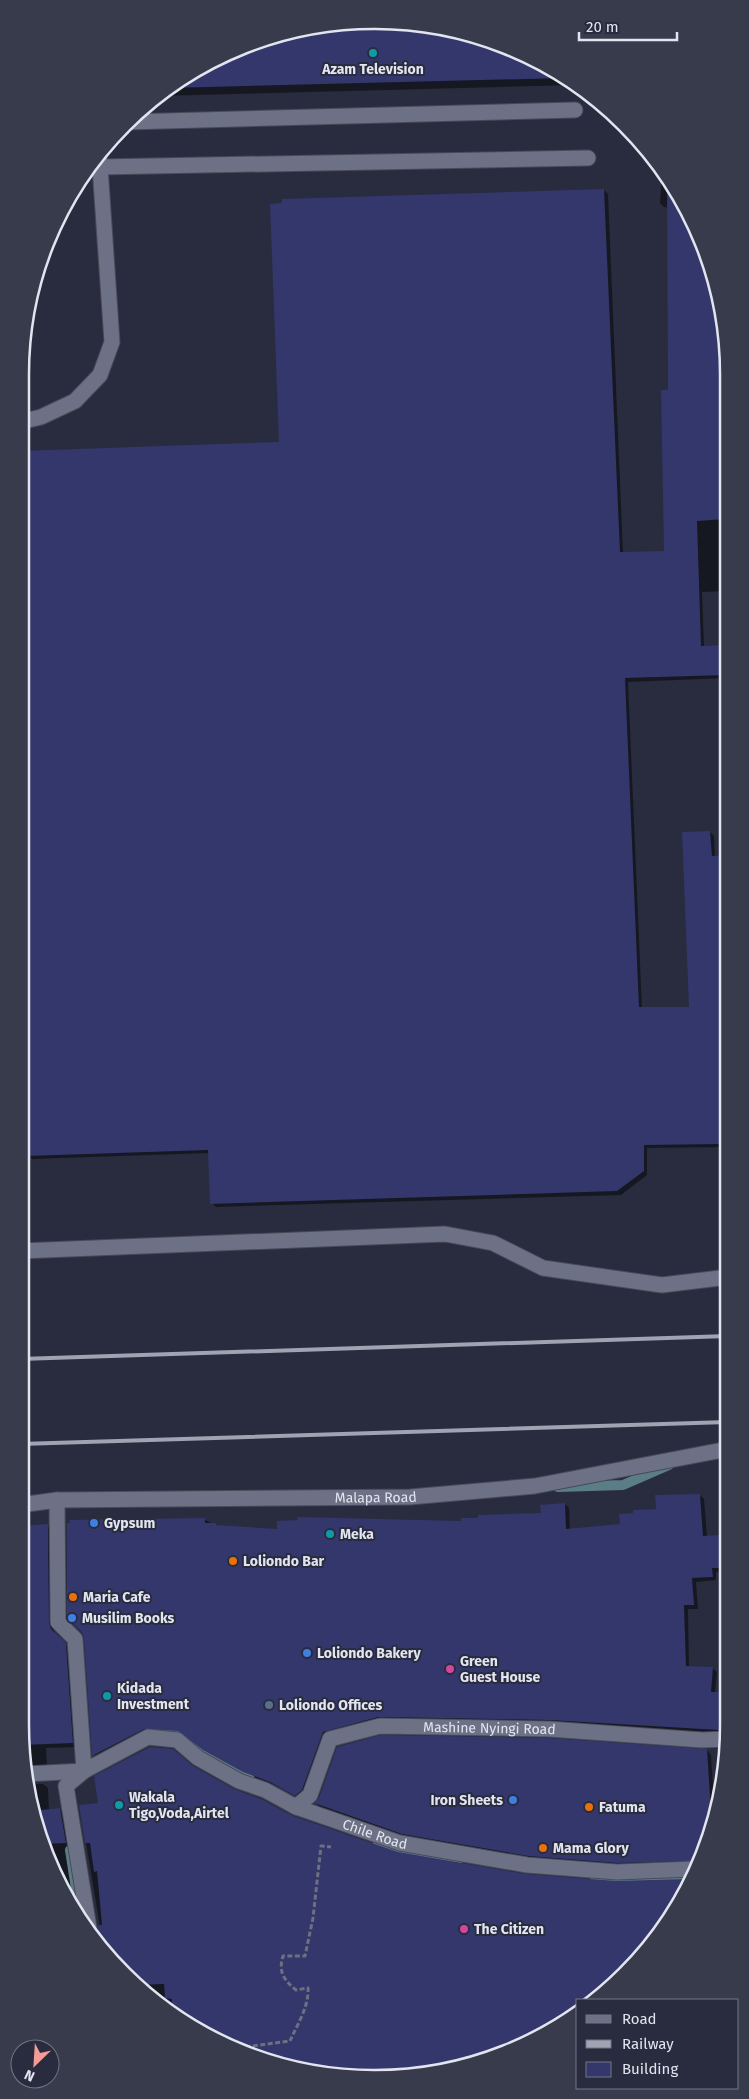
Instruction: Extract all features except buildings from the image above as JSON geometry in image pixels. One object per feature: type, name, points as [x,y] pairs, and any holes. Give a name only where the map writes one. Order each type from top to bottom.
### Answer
[{"type":"street","points":[[139,122],[575,110]]},
{"type":"street","points":[[104,160],[588,158]]},
{"type":"street","points":[[29,420],[42,416],[75,401],[100,375],[112,342],[99,165]]},
{"type":"street","points":[[29,1251],[445,1234],[493,1243],[543,1268],[662,1285],[720,1278]]},
{"type":"street","name":"Malapa Road","points":[[29,1504],[57,1500],[410,1497],[535,1486],[720,1451]]},
{"type":"street","points":[[57,1500],[58,1622],[75,1639],[84,1771]]},
{"type":"street","name":"Mashine Nyingi Road","points":[[296,1807],[310,1794],[330,1739],[380,1726],[549,1729],[702,1740],[720,1739]]},
{"type":"street","name":"Chile Road","points":[[87,1917],[66,1786],[84,1771],[148,1737],[177,1740],[198,1758],[239,1781],[265,1790],[296,1807],[400,1843],[520,1864],[617,1872],[689,1869]]},
{"type":"street","name":"Chile Road","points":[[32,1774],[84,1771]]},
{"type":"path","points":[[249,2047],[290,2042],[304,2008],[308,1996],[308,1988],[296,1990],[285,1981],[280,1967],[283,1956],[305,1956],[313,1918],[320,1846],[332,1847],[333,1840]]},
{"type":"waterway","points":[[558,1487],[623,1485],[669,1465]]},
{"type":"waterway","points":[[152,1730],[170,1729],[187,1736],[209,1754],[223,1760],[250,1779]]},
{"type":"waterway","points":[[378,1843],[415,1857],[437,1861],[460,1858]]},
{"type":"waterway","points":[[70,1850],[77,1895]]},
{"type":"waterway","points":[[595,1877],[623,1881],[680,1875]]},
{"type":"railway","points":[[29,1359],[720,1336]]},
{"type":"railway","points":[[29,1444],[720,1422]]},
{"type":"place","name":"Azam Television","points":[[373,53]]},
{"type":"place","name":"Gypsum","points":[[94,1523]]},
{"type":"place","name":"Meka","points":[[330,1534]]},
{"type":"place","name":"Loliondo Bar","points":[[233,1561]]},
{"type":"place","name":"Maria Cafe","points":[[73,1597]]},
{"type":"place","name":"Musilim Books","points":[[72,1618]]},
{"type":"place","name":"Loliondo Bakery","points":[[307,1653]]},
{"type":"place","name":"Green Guest House","points":[[450,1669]]},
{"type":"place","name":"Kidada Investment","points":[[107,1696]]},
{"type":"place","name":"Loliondo Offices","points":[[269,1705]]},
{"type":"place","name":"Iron Sheets","points":[[513,1800]]},
{"type":"place","name":"Wakala Tigo,Voda,Airtel","points":[[119,1805]]},
{"type":"place","name":"Fatuma","points":[[589,1807]]},
{"type":"place","name":"Mama Glory","points":[[543,1848]]},
{"type":"place","name":"The Citizen","points":[[464,1929]]}]
